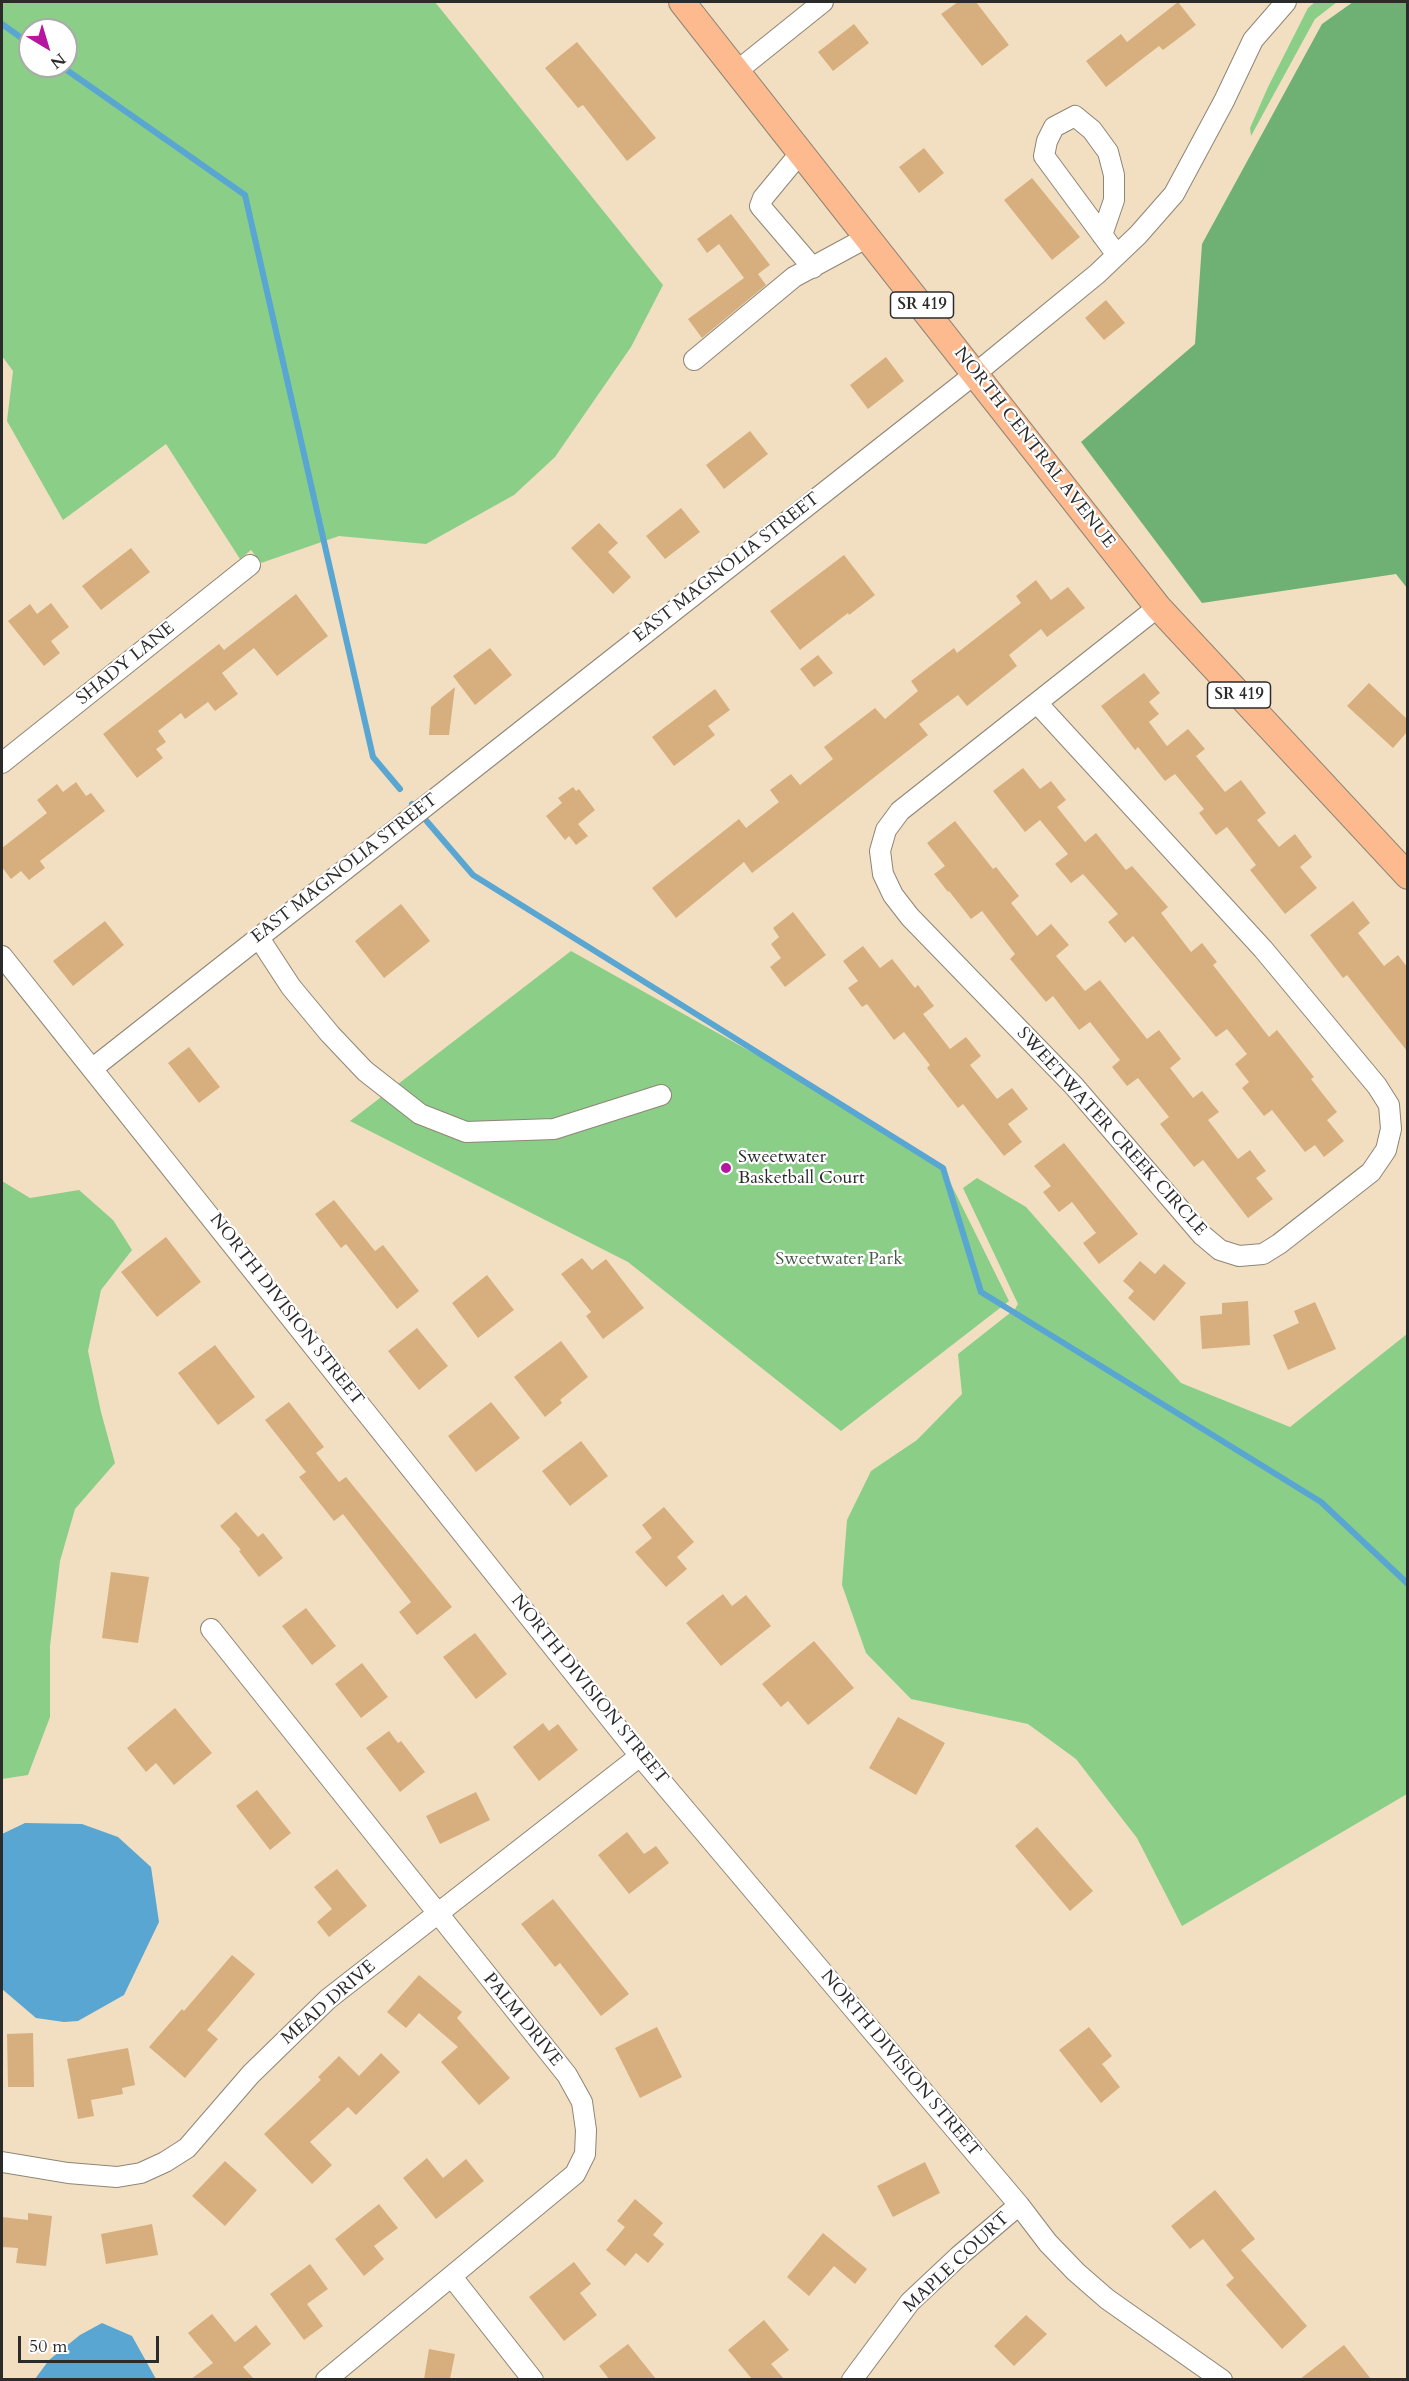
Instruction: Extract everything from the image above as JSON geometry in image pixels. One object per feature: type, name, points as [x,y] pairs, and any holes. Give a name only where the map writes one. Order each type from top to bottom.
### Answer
[{"type":"main road","name":"NORTH CENTRAL AVENUE","points":[[682,2],[1158,607],[1407,876]]},
{"type":"street","points":[[737,71],[824,2]]},
{"type":"street","name":"EAST MAGNOLIA STREET","points":[[93,1068],[976,373],[1117,255],[1174,194],[1224,101],[1253,40],[1286,2]]},
{"type":"street","points":[[1102,235],[1114,200],[1114,175],[1108,152],[1092,130],[1075,116],[1054,127],[1047,141],[1044,156],[1102,235],[1117,255]]},
{"type":"street","points":[[801,152],[763,198],[760,206],[813,268]]},
{"type":"street","points":[[694,360],[794,277],[868,237]]},
{"type":"street","name":"SHADY LANE","points":[[2,763],[250,565]]},
{"type":"street","name":"SWEETWATER CREEK CIRCLE","points":[[1037,704],[1263,949],[1377,1086],[1389,1105],[1391,1129],[1386,1150],[1371,1172],[1263,1254],[1239,1256],[1220,1250],[1202,1235],[1074,1086],[910,917],[893,895],[883,874],[880,851],[886,830],[900,811],[1158,607]]},
{"type":"street","points":[[259,938],[291,987],[330,1034],[365,1071],[420,1114],[466,1132],[554,1129],[661,1095]]},
{"type":"street","name":"NORTH DIVISION STREET","points":[[2,956],[640,1756],[1019,2205],[1048,2243],[1107,2299],[1222,2379]]},
{"type":"street","name":"PALM DRIVE","points":[[212,1629],[567,2075],[582,2102],[586,2130],[585,2154],[575,2174],[326,2379]]},
{"type":"street","name":"MEAD DRIVE","points":[[2,2162],[68,2173],[117,2176],[141,2172],[165,2162],[187,2148],[251,2074],[328,1999],[640,1756]]},
{"type":"street","name":"MAPLE COURT","points":[[852,2379],[910,2302],[1019,2205]]},
{"type":"street","points":[[452,2277],[533,2379]]},
{"type":"green space","points":[[2,2],[435,2],[663,285],[631,347],[555,457],[514,495],[426,544],[339,536],[261,563],[251,550],[240,559],[166,444],[63,520],[7,421],[13,371],[2,356]]},
{"type":"green space","points":[[1315,2],[1337,2],[1315,19],[1251,136],[1250,128],[1268,87],[1308,8]]},
{"type":"green space","points":[[1353,2],[1407,2],[1407,588],[1396,574],[1202,603],[1081,442],[1195,344],[1202,244],[1322,24]]},
{"type":"green space","name":"Sweetwater Park","points":[[571,951],[789,1073],[943,1168],[1009,1301],[841,1431],[628,1262],[350,1121]]},
{"type":"green space","points":[[977,1178],[1026,1207],[1181,1383],[1290,1427],[1407,1334],[1407,1794],[1182,1926],[1137,1838],[1076,1759],[1028,1724],[911,1699],[866,1653],[842,1585],[847,1520],[871,1471],[917,1440],[962,1394],[958,1354],[1015,1309],[1018,1304],[963,1188]]},
{"type":"green space","points":[[2,1181],[30,1198],[79,1190],[113,1220],[132,1250],[101,1290],[88,1351],[115,1463],[75,1509],[60,1561],[50,1646],[50,1717],[28,1775],[2,1779]]},
{"type":"water","points":[[25,1823],[82,1824],[118,1837],[151,1867],[159,1922],[124,1995],[78,2021],[64,2022],[36,2018],[2,1989],[2,1834]]},
{"type":"water","points":[[102,2323],[132,2336],[156,2379],[35,2379],[49,2360],[80,2335]]},
{"type":"building","points":[[958,2],[976,2],[1009,45],[982,66],[941,14]]},
{"type":"building","points":[[1178,2],[1196,25],[1163,50],[1159,46],[1106,87],[1086,61],[1121,34],[1127,42]]},
{"type":"building","points":[[854,24],[869,43],[833,71],[818,52]]},
{"type":"building","points":[[577,42],[656,138],[627,161],[583,105],[578,108],[545,68]]},
{"type":"building","points":[[924,148],[944,173],[919,193],[899,167]]},
{"type":"building","points":[[1032,178],[1080,237],[1052,260],[1004,200]]},
{"type":"building","points":[[731,214],[770,265],[758,274],[766,285],[702,338],[688,319],[744,278],[719,244],[707,253],[697,239]]},
{"type":"building","points":[[1106,300],[1125,323],[1104,340],[1085,318]]},
{"type":"building","points":[[886,357],[904,381],[868,409],[850,385]]},
{"type":"building","points":[[750,431],[768,454],[724,489],[706,465]]},
{"type":"building","points":[[681,508],[700,532],[665,559],[646,536]]},
{"type":"building","points":[[599,523],[618,543],[608,552],[631,577],[613,594],[571,548]]},
{"type":"building","points":[[131,548],[150,572],[101,610],[82,586]]},
{"type":"building","points":[[844,555],[875,595],[800,650],[770,611]]},
{"type":"building","points":[[1036,580],[1051,600],[1068,587],[1085,608],[1047,637],[1041,629],[1009,655],[1017,666],[967,706],[958,695],[919,724],[928,735],[752,873],[744,862],[676,918],[652,888],[739,819],[746,828],[779,802],[770,790],[791,774],[800,785],[833,759],[824,747],[875,708],[885,719],[918,691],[911,681],[954,648],[957,653],[1021,603],[1016,596]]},
{"type":"building","points":[[296,594],[328,636],[277,676],[254,648],[222,673],[238,694],[215,711],[208,702],[185,719],[181,713],[158,731],[166,742],[156,749],[163,758],[137,778],[103,734],[219,644],[224,650]]},
{"type":"building","points":[[51,603],[69,627],[51,641],[60,653],[44,666],[8,621],[30,604],[37,614]]},
{"type":"building","points":[[490,648],[512,675],[475,705],[453,676]]},
{"type":"building","points":[[818,655],[833,673],[814,687],[800,669]]},
{"type":"building","points":[[1144,673],[1160,693],[1149,702],[1159,714],[1149,722],[1167,746],[1188,729],[1205,749],[1196,756],[1225,792],[1241,780],[1266,813],[1257,820],[1279,847],[1295,834],[1312,857],[1300,867],[1317,888],[1285,914],[1250,870],[1256,865],[1227,827],[1216,835],[1199,813],[1204,809],[1175,774],[1165,781],[1138,747],[1135,750],[1101,706]]},
{"type":"building","points":[[1369,683],[1407,719],[1407,732],[1393,748],[1347,706]]},
{"type":"building","points":[[455,687],[449,735],[429,735],[431,707]]},
{"type":"building","points":[[715,689],[730,710],[708,726],[715,735],[674,766],[652,737]]},
{"type":"building","points":[[1023,768],[1040,789],[1051,781],[1066,800],[1057,807],[1085,842],[1096,833],[1126,870],[1132,866],[1168,907],[1161,913],[1191,952],[1202,943],[1217,962],[1213,965],[1269,1037],[1277,1030],[1314,1077],[1311,1079],[1337,1112],[1327,1120],[1344,1141],[1324,1157],[1315,1145],[1305,1152],[1272,1110],[1264,1116],[1242,1088],[1249,1082],[1235,1064],[1247,1054],[1227,1029],[1216,1037],[1133,936],[1125,943],[1108,922],[1118,914],[1083,874],[1071,883],[1055,864],[1068,854],[1040,820],[1025,832],[993,791]]},
{"type":"building","points":[[76,782],[86,796],[91,793],[105,811],[40,861],[45,868],[29,880],[21,871],[11,879],[2,867],[2,848],[47,813],[37,800],[57,784],[63,792]]},
{"type":"building","points":[[573,787],[576,791],[579,789],[595,810],[578,824],[588,836],[576,845],[569,836],[565,840],[546,816],[562,803],[558,798]]},
{"type":"building","points":[[955,821],[993,869],[996,867],[1019,896],[1011,903],[1037,936],[1051,924],[1069,945],[1056,956],[1085,991],[1100,980],[1147,1039],[1159,1030],[1181,1059],[1170,1068],[1193,1098],[1202,1091],[1219,1112],[1208,1120],[1238,1159],[1250,1150],[1266,1171],[1256,1178],[1273,1199],[1248,1218],[1203,1160],[1194,1167],[1160,1124],[1169,1117],[1138,1078],[1127,1086],[1112,1067],[1120,1060],[1090,1022],[1079,1030],[1053,996],[1046,1002],[1010,959],[1015,954],[982,911],[971,919],[948,892],[934,874],[945,866],[927,843]]},
{"type":"building","points":[[1353,901],[1370,923],[1358,933],[1384,966],[1398,955],[1407,967],[1407,1051],[1347,975],[1343,978],[1310,935]]},
{"type":"building","points":[[401,904],[430,941],[384,978],[355,941]]},
{"type":"building","points":[[793,912],[826,955],[785,987],[770,967],[781,958],[771,944],[779,937],[773,928]]},
{"type":"building","points":[[105,921],[124,945],[73,986],[53,961]]},
{"type":"building","points":[[863,946],[880,968],[892,959],[915,988],[918,985],[934,1006],[923,1014],[950,1049],[966,1037],[981,1056],[970,1065],[997,1099],[1012,1088],[1028,1109],[1008,1124],[1022,1142],[1004,1156],[963,1104],[958,1108],[927,1068],[930,1065],[904,1032],[894,1040],[867,1004],[862,1007],[848,988],[858,981],[843,961]]},
{"type":"building","points":[[189,1047],[220,1087],[199,1103],[168,1063]]},
{"type":"building","points":[[1064,1143],[1138,1234],[1099,1264],[1083,1243],[1096,1233],[1072,1202],[1059,1212],[1043,1192],[1051,1186],[1034,1166]]},
{"type":"building","points":[[334,1200],[375,1251],[383,1245],[419,1291],[397,1309],[346,1244],[341,1248],[315,1214]]},
{"type":"building","points":[[166,1237],[201,1282],[157,1317],[121,1272]]},
{"type":"building","points":[[582,1258],[592,1270],[606,1259],[644,1308],[603,1339],[586,1316],[591,1312],[561,1274]]},
{"type":"building","points":[[1140,1261],[1155,1274],[1164,1264],[1186,1283],[1154,1321],[1128,1298],[1134,1291],[1123,1281]]},
{"type":"building","points":[[487,1275],[514,1310],[478,1338],[452,1303]]},
{"type":"building","points":[[1248,1301],[1250,1345],[1202,1349],[1200,1316],[1222,1314],[1222,1303]]},
{"type":"building","points":[[1315,1302],[1336,1349],[1288,1370],[1273,1335],[1299,1323],[1294,1311]]},
{"type":"building","points":[[417,1328],[448,1366],[419,1390],[388,1351]]},
{"type":"building","points":[[561,1341],[588,1377],[560,1400],[562,1403],[545,1417],[514,1377]]},
{"type":"building","points":[[215,1345],[255,1397],[218,1425],[178,1373]]},
{"type":"building","points":[[289,1402],[324,1447],[316,1453],[339,1482],[346,1477],[452,1607],[417,1635],[399,1612],[411,1602],[343,1514],[334,1521],[299,1477],[306,1472],[265,1420]]},
{"type":"building","points":[[491,1402],[520,1438],[476,1472],[448,1436]]},
{"type":"building","points":[[581,1441],[608,1476],[570,1506],[542,1471]]},
{"type":"building","points":[[664,1507],[694,1542],[677,1557],[687,1569],[666,1587],[635,1552],[652,1538],[642,1525]]},
{"type":"building","points":[[236,1512],[258,1537],[263,1533],[283,1558],[259,1577],[239,1551],[241,1550],[220,1526]]},
{"type":"building","points":[[111,1572],[149,1577],[138,1643],[102,1638]]},
{"type":"building","points":[[723,1594],[732,1606],[746,1595],[771,1626],[721,1666],[686,1623]]},
{"type":"building","points":[[306,1608],[336,1646],[312,1665],[282,1626]]},
{"type":"building","points":[[475,1633],[507,1674],[476,1699],[443,1657]]},
{"type":"building","points":[[814,1641],[854,1688],[808,1725],[788,1701],[781,1707],[762,1684]]},
{"type":"building","points":[[362,1663],[388,1697],[361,1718],[335,1684]]},
{"type":"building","points":[[175,1708],[212,1753],[174,1785],[156,1763],[146,1772],[127,1748]]},
{"type":"building","points":[[898,1717],[945,1743],[916,1795],[869,1768]]},
{"type":"building","points":[[543,1723],[549,1731],[558,1724],[578,1750],[539,1781],[513,1747]]},
{"type":"building","points":[[389,1731],[398,1743],[401,1741],[425,1772],[400,1792],[366,1748]]},
{"type":"building","points":[[257,1790],[291,1833],[270,1850],[236,1806]]},
{"type":"building","points":[[476,1792],[490,1820],[440,1844],[426,1816]]},
{"type":"building","points":[[1037,1827],[1093,1891],[1070,1911],[1015,1846]]},
{"type":"building","points":[[627,1832],[644,1854],[656,1846],[669,1863],[629,1894],[598,1855]]},
{"type":"building","points":[[337,1869],[367,1906],[329,1937],[317,1922],[332,1909],[314,1887]]},
{"type":"building","points":[[553,1899],[629,1994],[601,2016],[560,1963],[555,1967],[521,1924]]},
{"type":"building","points":[[232,1955],[255,1974],[207,2030],[218,2039],[185,2078],[149,2047],[182,2009],[184,2011]]},
{"type":"building","points":[[419,1975],[462,2012],[457,2018],[510,2078],[479,2105],[441,2062],[458,2047],[419,2013],[406,2028],[387,2012]]},
{"type":"building","points":[[657,2027],[682,2077],[640,2098],[615,2048]]},
{"type":"building","points":[[1089,2027],[1112,2056],[1102,2064],[1120,2087],[1101,2103],[1059,2050]]},
{"type":"building","points":[[33,2033],[34,2087],[8,2087],[7,2034]]},
{"type":"building","points":[[128,2048],[135,2085],[122,2088],[123,2094],[91,2100],[94,2116],[78,2119],[67,2059]]},
{"type":"building","points":[[381,2053],[400,2072],[356,2115],[348,2107],[310,2142],[332,2165],[312,2184],[264,2134],[321,2080],[318,2077],[339,2056],[359,2076]]},
{"type":"building","points":[[427,2158],[443,2178],[466,2159],[484,2181],[436,2219],[403,2178]]},
{"type":"building","points":[[225,2161],[257,2190],[225,2226],[192,2196]]},
{"type":"building","points":[[925,2162],[940,2193],[893,2217],[877,2186]]},
{"type":"building","points":[[1215,2190],[1255,2239],[1241,2250],[1307,2326],[1282,2349],[1226,2285],[1234,2278],[1203,2239],[1190,2249],[1171,2226]]},
{"type":"building","points":[[635,2199],[663,2223],[653,2235],[664,2244],[648,2263],[636,2253],[625,2266],[606,2250],[625,2227],[617,2221]]},
{"type":"building","points":[[379,2204],[398,2228],[374,2246],[384,2259],[364,2276],[335,2239]]},
{"type":"building","points":[[28,2213],[52,2216],[46,2266],[16,2263],[18,2248],[2,2247],[2,2217],[28,2220]]},
{"type":"building","points":[[152,2224],[158,2255],[106,2264],[101,2234]]},
{"type":"building","points":[[823,2233],[867,2269],[855,2284],[834,2266],[809,2296],[787,2277]]},
{"type":"building","points":[[574,2262],[591,2284],[580,2293],[597,2315],[564,2341],[529,2297]]},
{"type":"building","points":[[310,2264],[328,2289],[307,2304],[323,2326],[304,2340],[270,2294]]},
{"type":"building","points":[[212,2314],[235,2342],[256,2325],[271,2344],[243,2367],[254,2379],[191,2379],[213,2363],[188,2333]]},
{"type":"building","points":[[1026,2315],[1047,2334],[1014,2366],[994,2346]]},
{"type":"building","points":[[764,2320],[789,2350],[771,2364],[784,2379],[752,2379],[728,2350]]},
{"type":"building","points":[[628,2344],[656,2379],[609,2379],[599,2366]]},
{"type":"building","points":[[1344,2345],[1371,2379],[1300,2379]]},
{"type":"building","points":[[429,2349],[455,2354],[450,2379],[424,2379]]},
{"type":"waterway","points":[[2,24],[18,35]]},
{"type":"waterway","points":[[78,78],[245,195],[373,757],[400,789]]},
{"type":"waterway","points":[[412,804],[473,875],[943,1168],[981,1292],[1321,1502],[1408,1584]]},
{"type":"place","name":"Sweetwater Basketball Court","points":[[726,1168]]}]
